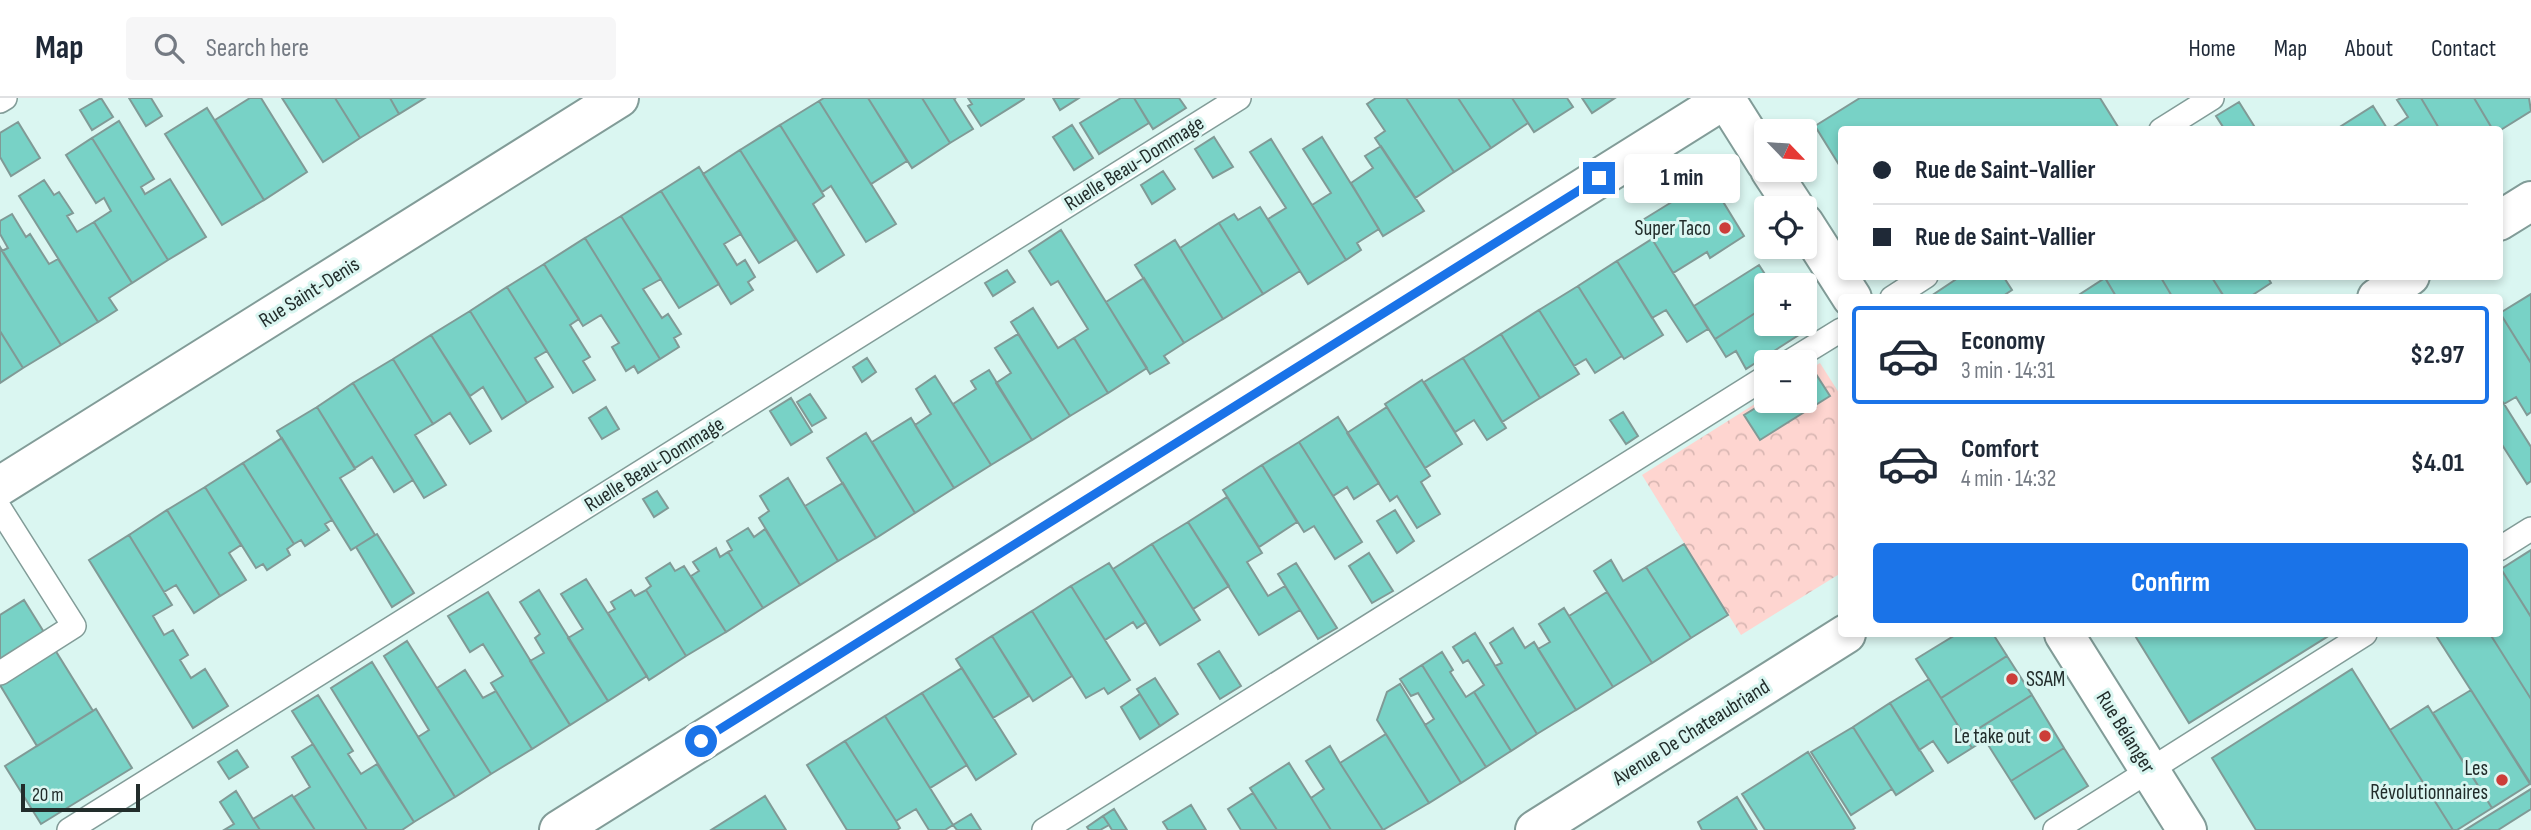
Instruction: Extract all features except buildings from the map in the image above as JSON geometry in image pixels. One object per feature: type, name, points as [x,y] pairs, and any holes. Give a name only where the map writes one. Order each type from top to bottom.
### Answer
[{"type":"street","name":"Rue Saint-Denis","points":[[0,486],[619,98]]},
{"type":"street","points":[[559,830],[1726,98],[1754,144]]},
{"type":"street","points":[[2503,218],[2531,201]]},
{"type":"street","points":[[1817,243],[1838,276]]},
{"type":"street","points":[[2383,294],[2404,280]]},
{"type":"street","name":"Avenue De Chateaubriand","points":[[1535,830],[1841,637]]},
{"type":"street","name":"Rue Bélanger","points":[[2066,637],[2187,830]]},
{"type":"lane","points":[[0,101],[5,98]]},
{"type":"lane","name":"Ruelle Beau-Dommage","points":[[69,830],[1239,98]]},
{"type":"lane","points":[[2167,126],[2212,98]]},
{"type":"lane","points":[[1898,294],[1920,280]]},
{"type":"lane","points":[[1808,350],[1838,332]]},
{"type":"lane","points":[[1044,830],[1754,385]]},
{"type":"lane","points":[[0,509],[74,626],[0,673]]},
{"type":"lane","points":[[2503,546],[2531,528]]},
{"type":"lane","points":[[2055,830],[2360,637]]},
{"type":"green space","points":[[1820,363],[1838,391],[1838,575],[1741,635],[1642,475],[1754,405],[1754,413],[1817,413],[1817,365]]},
{"type":"place","name":"Super Taco","points":[[1725,228]]},
{"type":"place","name":"SSAM","points":[[2012,679]]},
{"type":"place","name":"Le take out","points":[[2045,736]]},
{"type":"place","name":"Les Révolutionnaires","points":[[2502,780]]},
{"type":"route","points":[[701,741],[1599,178]]}]
